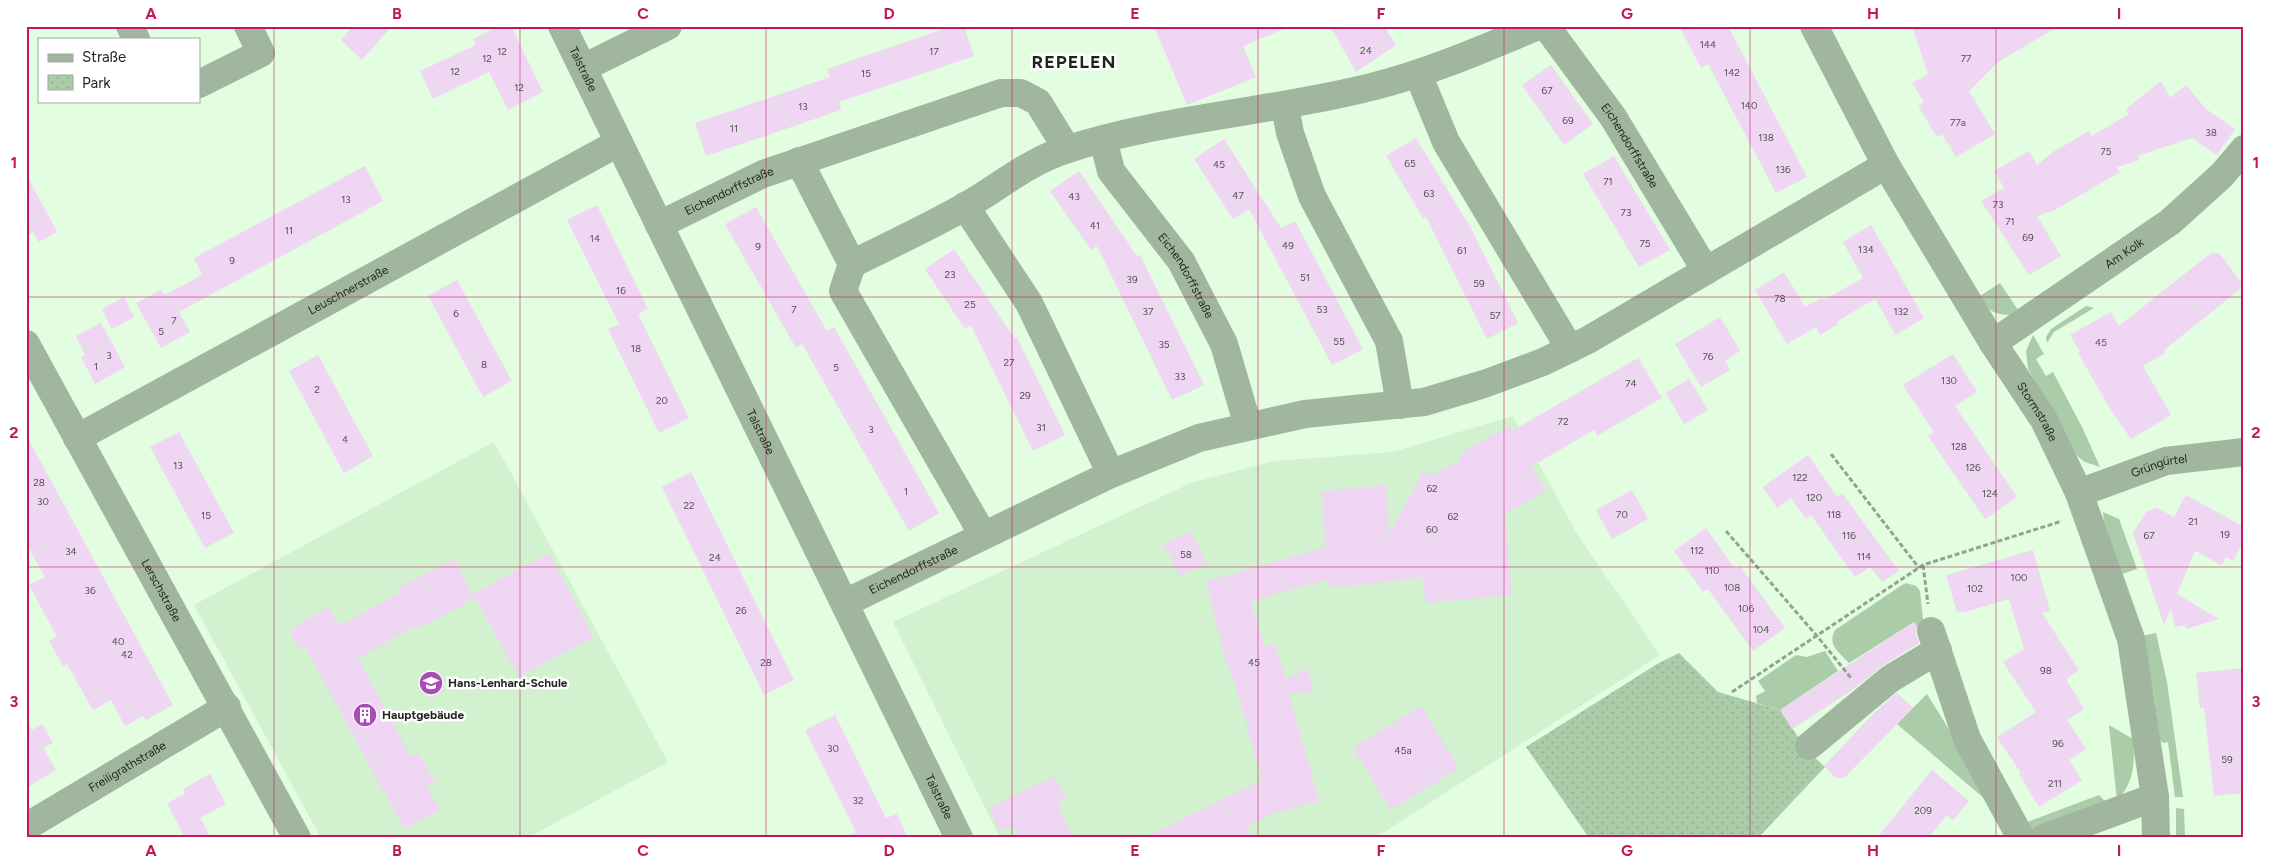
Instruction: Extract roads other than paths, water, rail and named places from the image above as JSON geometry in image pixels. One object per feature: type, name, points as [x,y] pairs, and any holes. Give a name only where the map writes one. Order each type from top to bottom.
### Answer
[{"type":"street","points":[[130,26],[136,38]]},
{"type":"street","points":[[200,83],[260,53],[248,26]]},
{"type":"street","name":"Talstraße","points":[[562,26],[959,838]]},
{"type":"street","points":[[583,68],[668,26]]},
{"type":"street","points":[[983,535],[843,291],[852,264],[966,206],[1047,157],[1067,149],[1158,126],[1285,106],[1375,86],[1418,74],[1538,26]]},
{"type":"street","name":"Eichendorffstraße","points":[[1546,26],[1613,117],[1706,271]]},
{"type":"street","name":"Stormstraße","points":[[1814,26],[1886,165],[1993,343],[2044,420],[2083,503],[2131,639],[2155,798],[2156,838]]},
{"type":"street","points":[[1418,74],[1446,142],[1570,349]]},
{"type":"street","name":"Eichendorffstraße","points":[[659,225],[763,174],[1001,93],[1022,93],[1038,102],[1067,149]]},
{"type":"street","points":[[1285,106],[1290,133],[1312,196],[1389,341],[1400,405]]},
{"type":"street","name":"Eichendorffstraße","points":[[1104,139],[1110,171],[1181,261],[1224,344],[1248,426]]},
{"type":"street","name":"Leuschnerstraße","points":[[77,438],[618,143]]},
{"type":"street","name":"Am Kolk","points":[[1993,343],[2170,222],[2222,175],[2244,149]]},
{"type":"street","points":[[799,161],[852,264]]},
{"type":"street","name":"Eichendorffstraße","points":[[844,603],[1111,474],[1199,438],[1305,414],[1424,402],[1484,384],[1543,362],[1570,349],[1706,271],[1886,165]]},
{"type":"street","points":[[966,206],[1029,303],[1111,474]]},
{"type":"street","name":"Lerschstraße","points":[[26,344],[227,707],[297,838]]},
{"type":"street","name":"Grüngürtel","points":[[2083,503],[2166,461],[2244,452]]},
{"type":"street","points":[[1808,746],[1934,641],[1967,739],[2021,838]]},
{"type":"street","name":"Freiligrathstraße","points":[[26,827],[227,707]]},
{"type":"street","points":[[2044,838],[2155,798]]},
{"type":"place","name":"Hans-Lenhard-Schule","points":[[431,683]]},
{"type":"place","name":"Hauptgebäude","points":[[365,715]]},
{"type":"district","name":"REPELEN","points":[[1074,62]]}]
